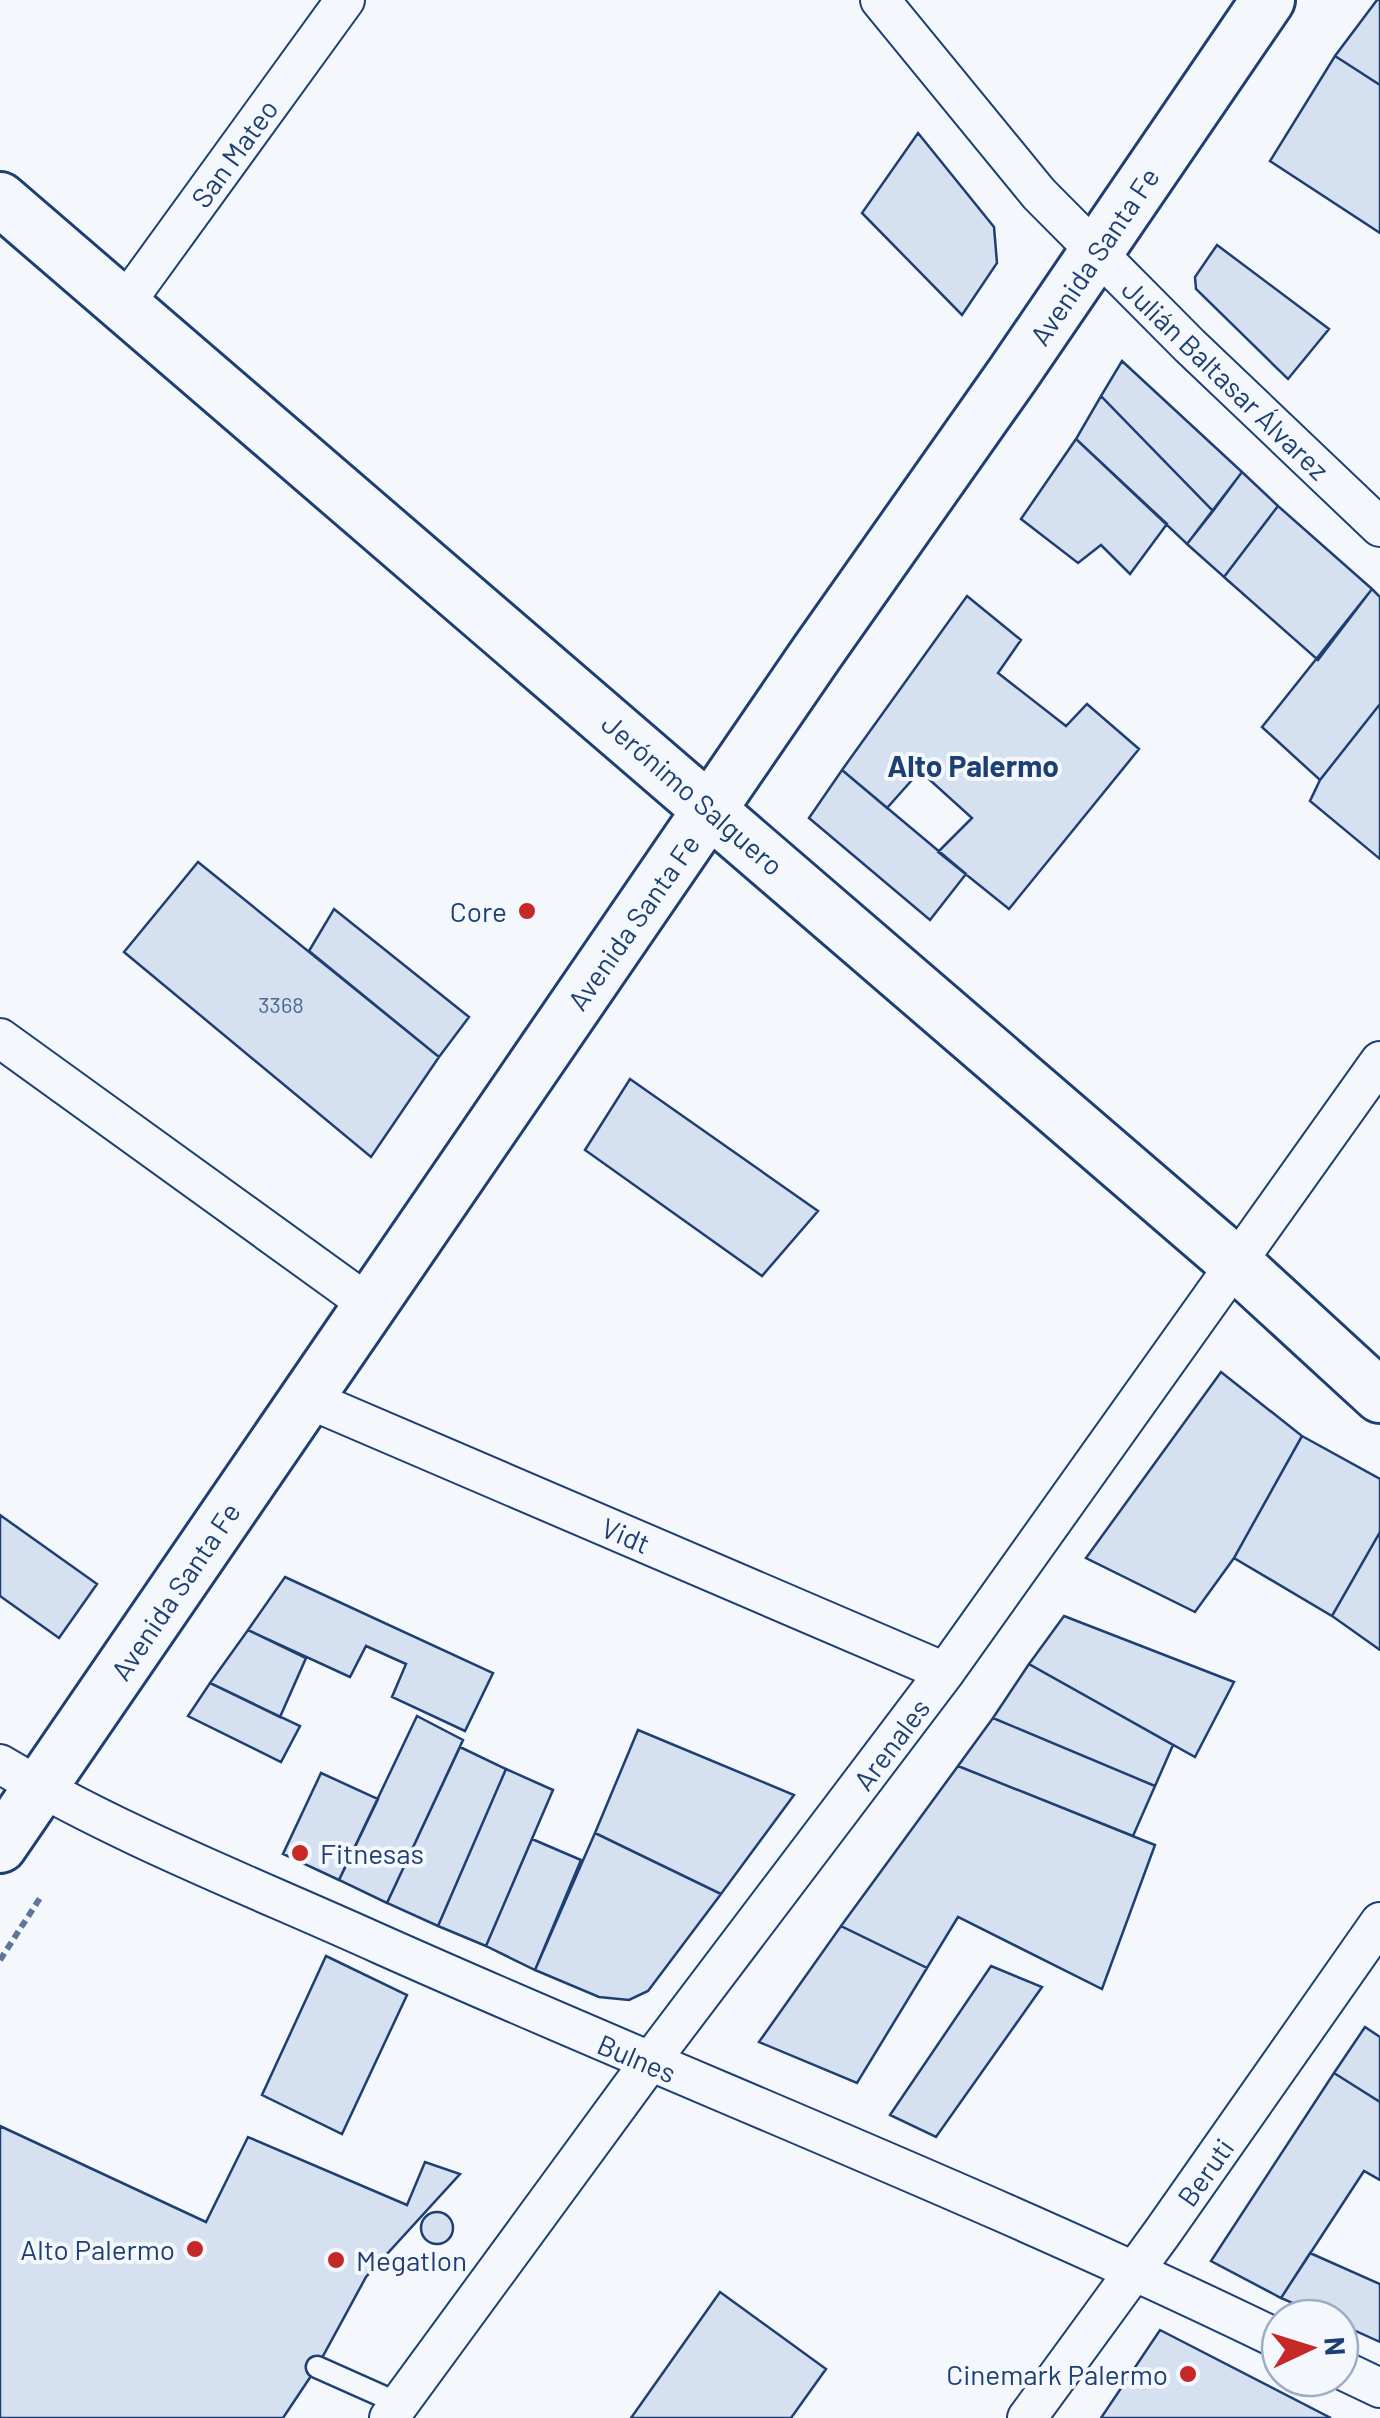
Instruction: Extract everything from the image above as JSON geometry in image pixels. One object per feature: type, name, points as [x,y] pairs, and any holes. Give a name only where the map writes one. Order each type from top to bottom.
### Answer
[{"type":"main road","name":"Avenida Santa Fe","points":[[0,1846],[21,1776],[371,1306],[1268,0]]},
{"type":"main road","name":"Jerónimo Salguero","points":[[0,199],[1234,1262],[1380,1396]]},
{"type":"street","name":"San Mateo","points":[[123,306],[345,0]]},
{"type":"street","name":"Julián Baltasar Álvarez","points":[[880,0],[1039,194],[1380,527]]},
{"type":"street","points":[[0,1038],[371,1306]]},
{"type":"street","name":"Arenales","points":[[394,2411],[648,2062],[945,1672],[1380,1061]]},
{"type":"street","name":"Vidt","points":[[306,1398],[945,1672]]},
{"type":"street","name":"Bulnes","points":[[21,1776],[112,1824],[648,2062],[1134,2270],[1260,2330]]},
{"type":"street","name":"Beruti","points":[[1027,2418],[1380,1922]]},
{"type":"lane","points":[[317,2367],[394,2411]]},
{"type":"path","points":[[0,1960],[40,1898]]},
{"type":"building","points":[[1380,0],[1380,85],[1335,56]]},
{"type":"building","points":[[1335,56],[1380,85],[1380,233],[1270,161]]},
{"type":"building","points":[[918,133],[994,227],[997,263],[962,315],[862,213]]},
{"type":"building","points":[[1217,245],[1329,329],[1288,379],[1196,289],[1195,277]]},
{"type":"building","points":[[1122,361],[1242,472],[1213,511],[1101,396]]},
{"type":"building","points":[[1101,396],[1213,511],[1187,544],[1076,439]]},
{"type":"building","points":[[1076,439],[1167,524],[1130,574],[1101,545],[1078,563],[1021,519]]},
{"type":"building","points":[[1242,472],[1278,506],[1224,577],[1187,544]]},
{"type":"building","points":[[1278,506],[1372,589],[1318,660],[1224,577]]},
{"type":"building","points":[[1372,589],[1380,597],[1380,704],[1320,780],[1262,727]]},
{"type":"building","points":[[967,596],[1021,640],[998,673],[1066,726],[1087,704],[1139,749],[1009,909],[938,852],[972,818],[920,771],[887,808],[842,770]]},
{"type":"building","points":[[1380,704],[1380,859],[1310,801],[1320,780]]},
{"type":"building","points":[[842,770],[966,874],[930,920],[809,818]]},
{"type":"building","points":[[198,862],[439,1057],[371,1157],[124,952]]},
{"type":"building","points":[[334,909],[469,1017],[439,1057],[309,951]]},
{"type":"building","points":[[630,1079],[818,1211],[762,1276],[585,1150]]},
{"type":"building","points":[[1221,1372],[1302,1436],[1234,1558],[1195,1612],[1086,1558]]},
{"type":"building","points":[[1302,1436],[1380,1479],[1380,1532],[1332,1616],[1234,1558]]},
{"type":"building","points":[[0,1515],[97,1584],[59,1638],[0,1596]]},
{"type":"building","points":[[1380,1532],[1380,1650],[1332,1616]]},
{"type":"building","points":[[285,1577],[493,1673],[465,1731],[392,1697],[406,1664],[366,1646],[350,1677],[248,1630]]},
{"type":"building","points":[[1064,1616],[1234,1682],[1195,1757],[1029,1664]]},
{"type":"building","points":[[248,1630],[306,1658],[280,1717],[210,1683]]},
{"type":"building","points":[[1029,1664],[1173,1745],[1155,1786],[993,1718]]},
{"type":"building","points":[[210,1683],[300,1726],[281,1762],[188,1716]]},
{"type":"building","points":[[417,1716],[463,1740],[387,1903],[339,1880]]},
{"type":"building","points":[[993,1718],[1155,1786],[1133,1836],[958,1766]]},
{"type":"building","points":[[638,1730],[794,1795],[721,1894],[595,1833]]},
{"type":"building","points":[[460,1747],[506,1769],[438,1926],[387,1903]]},
{"type":"building","points":[[958,1766],[1155,1845],[1102,1989],[958,1917],[927,1968],[841,1926]]},
{"type":"building","points":[[506,1769],[553,1790],[486,1946],[438,1926]]},
{"type":"building","points":[[321,1773],[378,1799],[339,1880],[283,1854]]},
{"type":"building","points":[[595,1833],[721,1894],[648,1991],[629,2000],[599,1997],[535,1970]]},
{"type":"building","points":[[532,1839],[581,1860],[535,1970],[486,1946]]},
{"type":"building","points":[[841,1926],[927,1968],[857,2083],[759,2042]]},
{"type":"building","points":[[326,1956],[407,1995],[342,2134],[262,2095]]},
{"type":"building","points":[[991,1966],[1042,1987],[936,2137],[890,2115]]},
{"type":"building","points":[[1365,2027],[1380,2037],[1380,2102],[1334,2073]]},
{"type":"building","points":[[1334,2073],[1380,2102],[1380,2180],[1364,2171],[1281,2298],[1211,2261]]},
{"type":"building","name":"Alto Palermo","points":[[0,2126],[206,2222],[248,2137],[407,2205],[425,2162],[460,2174],[366,2277],[317,2367],[283,2418],[0,2418]]},
{"type":"building","points":[[437,2212],[448,2217],[453,2228],[448,2239],[437,2244],[426,2239],[421,2228],[426,2217]]},
{"type":"building","points":[[1310,2253],[1380,2284],[1380,2342],[1360,2333],[1360,2298],[1281,2298]]},
{"type":"building","points":[[720,2292],[826,2369],[791,2418],[631,2418]]},
{"type":"building","name":"Cinemark Palermo","points":[[1160,2330],[1260,2381],[1260,2398],[1292,2398],[1331,2418],[1101,2418]]},
{"type":"place","name":"Core","points":[[527,911]]},
{"type":"place","name":"Fitnesas","points":[[300,1853]]},
{"type":"place","name":"Alto Palermo","points":[[195,2249]]},
{"type":"place","name":"Megatlon","points":[[336,2260]]},
{"type":"place","name":"Cinemark Palermo","points":[[1188,2374]]},
{"type":"district","name":"Alto Palermo","points":[[973,765]]}]
